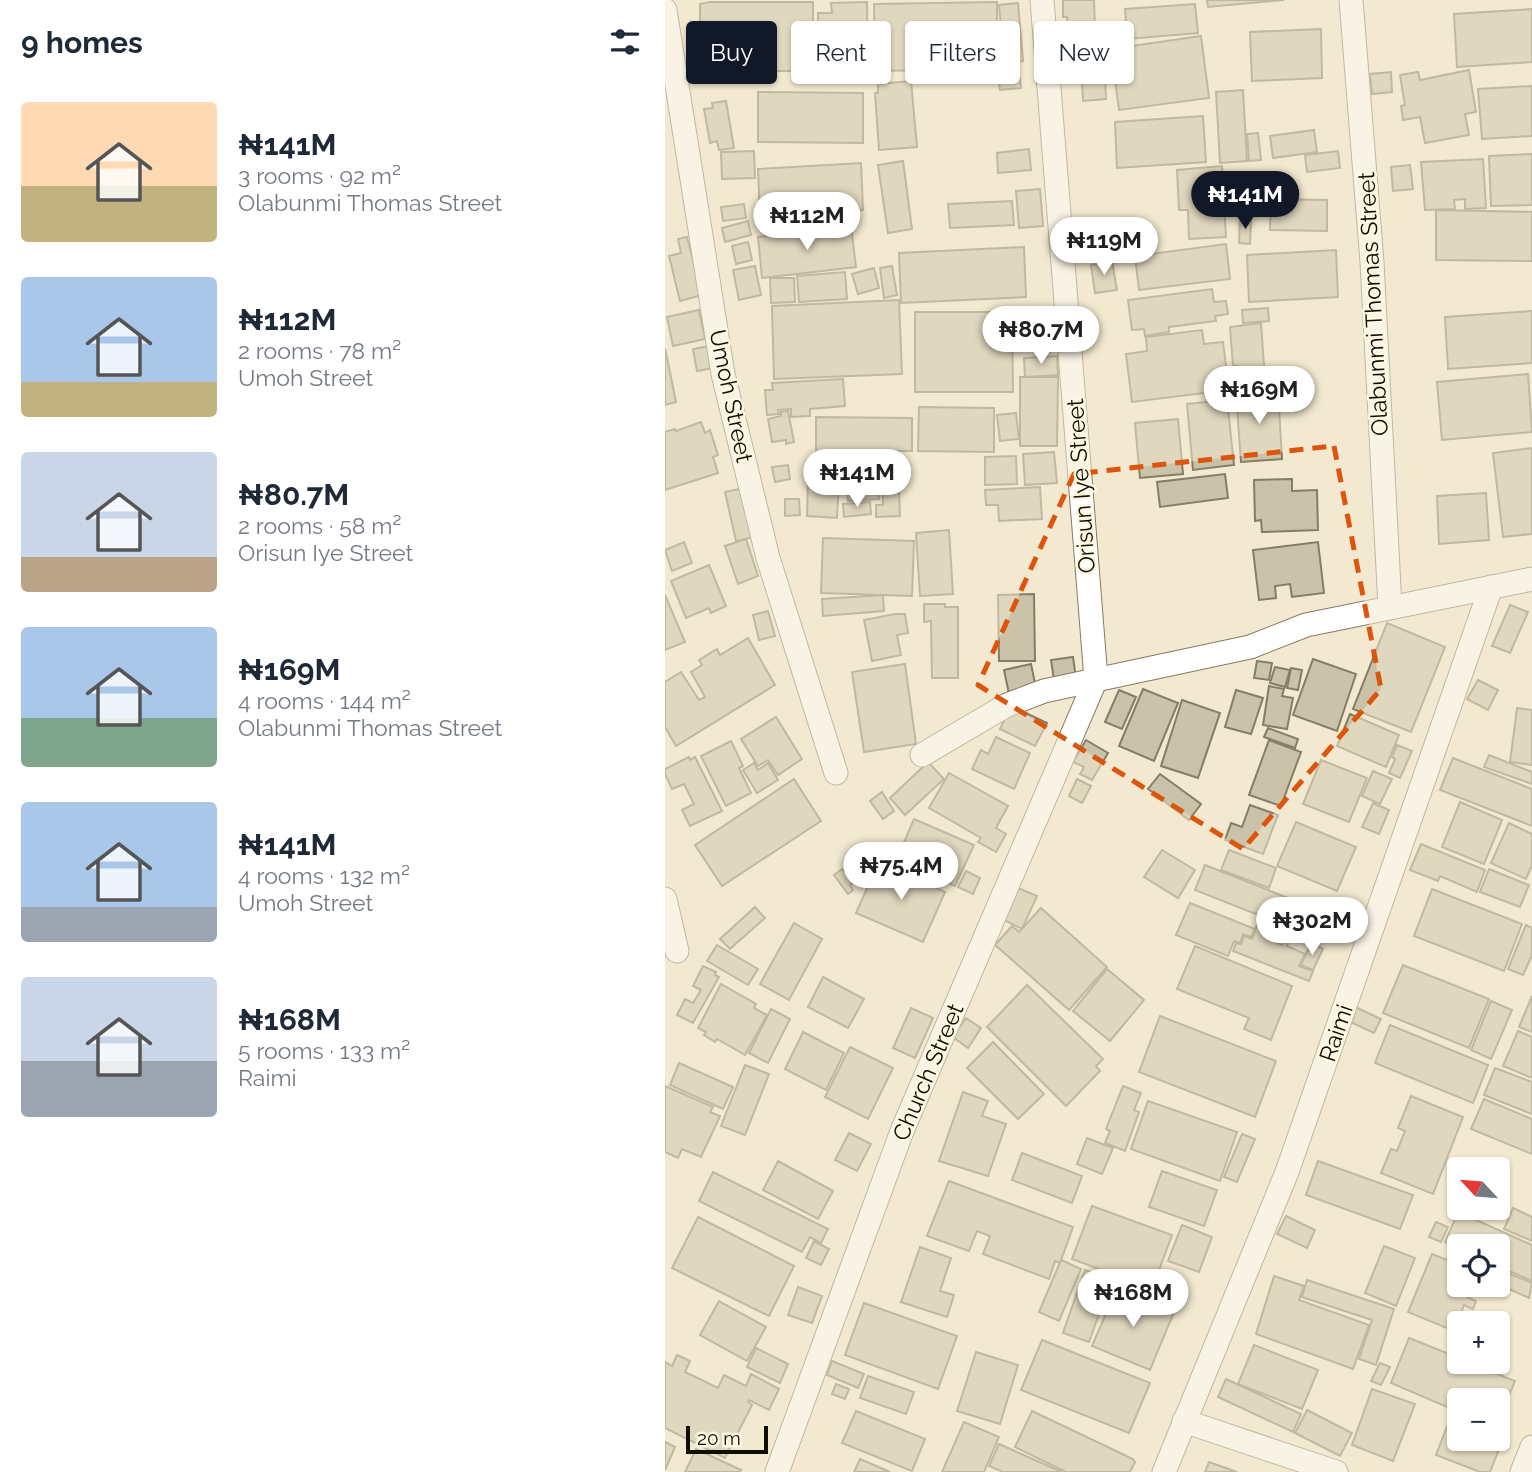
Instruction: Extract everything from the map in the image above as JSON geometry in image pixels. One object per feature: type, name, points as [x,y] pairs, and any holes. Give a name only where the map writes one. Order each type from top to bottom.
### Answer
[{"type":"street","name":"Orisun Iye Street","points":[[1042,0],[1096,679]]},
{"type":"street","name":"Olabunmi Thomas Street","points":[[1351,0],[1372,262],[1389,607]]},
{"type":"street","name":"Umoh Street","points":[[665,10],[723,374],[768,558],[836,773]]},
{"type":"street","points":[[922,755],[1007,705],[1044,691],[1249,647],[1306,625],[1532,579]]},
{"type":"street","name":"Raimi","points":[[1164,1472],[1287,1172],[1491,587]]},
{"type":"street","name":"Church Street","points":[[778,1472],[902,1131],[1096,679]]},
{"type":"street","points":[[665,899],[677,951]]},
{"type":"street","points":[[1184,1421],[1336,1472]]},
{"type":"street","points":[[1522,1472],[1532,1447]]},
{"type":"highlighted area","points":[[1334,446],[1381,689],[1243,849],[978,685],[1074,474]]},
{"type":"building","points":[[1063,0],[1094,0],[1095,21],[1067,21],[1067,17],[1063,17]]},
{"type":"building","points":[[1207,0],[1284,0],[1208,7]]},
{"type":"building","points":[[813,2],[813,21],[791,21],[791,71],[777,71],[777,21],[700,21],[700,4]]},
{"type":"building","points":[[867,2],[867,21],[818,21],[818,13],[832,13],[831,3]]},
{"type":"building","points":[[997,2],[997,21],[905,21],[905,71],[891,71],[891,21],[874,21],[874,4]]},
{"type":"building","points":[[1018,3],[1020,21],[1000,21],[999,5]]},
{"type":"building","points":[[1195,4],[1198,33],[1134,38],[1134,21],[1126,21],[1125,9]]},
{"type":"building","points":[[1532,9],[1532,62],[1457,67],[1454,14]]},
{"type":"building","points":[[1020,26],[1023,61],[1020,61]]},
{"type":"building","points":[[1321,29],[1322,78],[1252,81],[1250,32]]},
{"type":"building","points":[[1201,36],[1209,98],[1119,110],[1116,84],[1134,84],[1134,46]]},
{"type":"building","points":[[1469,70],[1476,112],[1465,114],[1469,135],[1425,143],[1420,117],[1403,120],[1401,106],[1405,105],[1400,75],[1418,72],[1420,80]]},
{"type":"building","points":[[1391,72],[1392,92],[1372,94],[1370,74]]},
{"type":"building","points":[[1020,80],[1021,88],[1000,90],[999,84],[1020,84]]},
{"type":"building","points":[[878,84],[911,84],[917,147],[879,150],[875,93],[878,93]]},
{"type":"building","points":[[1082,84],[1105,84],[1106,99],[1083,101]]},
{"type":"building","points":[[1532,86],[1532,136],[1482,139],[1478,89]]},
{"type":"building","points":[[1243,90],[1247,161],[1220,163],[1216,92]]},
{"type":"building","points":[[758,92],[863,93],[863,143],[758,142]]},
{"type":"building","points":[[726,101],[734,148],[719,150],[717,141],[710,143],[704,109],[713,108],[712,103]]},
{"type":"building","points":[[1203,116],[1206,162],[1117,168],[1115,122]]},
{"type":"building","points":[[1314,130],[1317,152],[1273,158],[1270,136]]},
{"type":"building","points":[[1258,133],[1261,160],[1249,161],[1247,134]]},
{"type":"building","points":[[1029,149],[1031,170],[998,173],[997,153]]},
{"type":"building","points":[[754,151],[755,178],[722,179],[721,152]]},
{"type":"building","points":[[1338,151],[1340,168],[1307,172],[1305,155]]},
{"type":"building","points":[[1532,154],[1532,205],[1491,206],[1489,156]]},
{"type":"building","points":[[1483,159],[1486,208],[1465,209],[1465,199],[1454,200],[1455,209],[1425,210],[1421,162]]},
{"type":"building","points":[[903,161],[912,229],[888,233],[878,165]]},
{"type":"building","points":[[861,163],[863,210],[760,216],[758,169]]},
{"type":"building","points":[[1410,165],[1413,189],[1393,191],[1391,167]]},
{"type":"building","points":[[1222,166],[1226,237],[1189,239],[1188,210],[1179,210],[1177,170]]},
{"type":"building","points":[[1040,189],[1043,226],[1019,228],[1016,191]]},
{"type":"building","points":[[1271,199],[1327,200],[1327,231],[1270,230]]},
{"type":"building","points":[[1012,201],[1014,225],[950,228],[948,204]]},
{"type":"building","points":[[744,204],[746,218],[723,221],[721,207]]},
{"type":"building","points":[[1436,210],[1532,212],[1532,261],[1436,260]]},
{"type":"building","points":[[1240,218],[1251,218],[1250,244],[1239,243]]},
{"type":"building","points":[[748,221],[751,235],[725,242],[722,228]]},
{"type":"building","points":[[851,226],[856,267],[762,278],[758,237]]},
{"type":"building","points":[[687,237],[702,295],[680,301],[669,256],[681,253],[678,239]]},
{"type":"building","points":[[748,242],[752,260],[736,264],[732,246]]},
{"type":"building","points":[[1226,244],[1230,279],[1139,290],[1135,256]]},
{"type":"building","points":[[1024,247],[1026,297],[901,303],[899,253]]},
{"type":"building","points":[[1336,250],[1338,297],[1249,302],[1247,255]]},
{"type":"building","points":[[1112,261],[1117,290],[1095,293],[1091,265]]},
{"type":"building","points":[[755,266],[761,295],[739,300],[733,270]]},
{"type":"building","points":[[892,266],[897,295],[884,298],[880,268]]},
{"type":"building","points":[[874,268],[879,288],[858,294],[852,274]]},
{"type":"building","points":[[845,272],[847,299],[799,302],[797,276]]},
{"type":"building","points":[[770,278],[794,278],[795,302],[771,303]]},
{"type":"building","points":[[1212,289],[1214,302],[1226,301],[1228,314],[1215,316],[1216,321],[1169,327],[1169,332],[1145,336],[1144,329],[1132,330],[1128,300]]},
{"type":"building","points":[[899,300],[902,374],[774,379],[772,306]]},
{"type":"building","points":[[1268,308],[1269,321],[1243,323],[1242,310]]},
{"type":"building","points":[[699,310],[705,339],[673,346],[667,317]]},
{"type":"building","points":[[1532,311],[1532,363],[1448,369],[1445,317]]},
{"type":"building","points":[[915,312],[1012,312],[1013,392],[915,392]]},
{"type":"building","points":[[1261,323],[1265,379],[1234,380],[1233,374],[1238,374],[1237,366],[1233,366],[1230,327]]},
{"type":"building","points":[[1202,330],[1204,344],[1223,342],[1229,390],[1132,402],[1126,354],[1147,351],[1146,337]]},
{"type":"building","points":[[710,346],[714,368],[697,371],[693,349]]},
{"type":"building","points":[[665,348],[676,402],[665,405]]},
{"type":"building","points":[[1057,356],[1058,375],[1025,377],[1024,358]]},
{"type":"building","points":[[1528,374],[1532,432],[1442,440],[1437,382]]},
{"type":"building","points":[[1020,377],[1058,377],[1057,446],[1020,446]]},
{"type":"building","points":[[843,379],[845,406],[810,409],[810,416],[791,417],[791,409],[778,410],[779,414],[767,415],[765,390],[773,390],[772,383]]},
{"type":"building","points":[[1278,390],[1282,459],[1241,462],[1236,394]]},
{"type":"building","points":[[1227,400],[1234,465],[1193,470],[1187,404]]},
{"type":"building","points":[[919,407],[994,408],[994,452],[918,451]]},
{"type":"building","points":[[788,411],[794,442],[772,442],[768,419]]},
{"type":"building","points":[[1016,413],[1019,439],[1000,441],[997,415]]},
{"type":"building","points":[[816,417],[912,418],[912,451],[816,451]]},
{"type":"building","points":[[1178,419],[1183,474],[1140,478],[1135,423]]},
{"type":"building","points":[[701,422],[705,433],[710,430],[718,455],[713,457],[718,473],[665,490],[665,432]]},
{"type":"building","points":[[1532,448],[1532,534],[1503,537],[1493,453]]},
{"type":"building","points":[[1054,452],[1057,483],[1025,485],[1023,454]]},
{"type":"building","points":[[1016,456],[1017,484],[985,485],[985,457]]},
{"type":"building","points":[[877,458],[879,499],[848,501],[845,460]]},
{"type":"building","points":[[788,465],[790,479],[775,482],[772,467]]},
{"type":"building","points":[[898,465],[900,516],[876,517],[876,505],[883,505],[882,466]]},
{"type":"building","points":[[1225,474],[1228,498],[1160,507],[1157,482]]},
{"type":"building","points":[[1292,479],[1292,491],[1317,490],[1318,530],[1262,532],[1261,520],[1255,521],[1254,480]]},
{"type":"building","points":[[808,480],[839,481],[837,518],[807,516]]},
{"type":"building","points":[[1040,487],[1042,519],[999,521],[998,505],[986,505],[985,490]]},
{"type":"building","points":[[744,488],[754,537],[736,541],[725,492]]},
{"type":"building","points":[[1486,493],[1489,540],[1439,544],[1437,496]]},
{"type":"building","points":[[785,499],[799,499],[800,515],[785,516]]},
{"type":"building","points":[[870,502],[871,514],[844,517],[843,504]]},
{"type":"building","points":[[949,530],[953,594],[920,596],[916,533]]},
{"type":"building","points":[[823,538],[914,541],[912,596],[821,593]]},
{"type":"building","points":[[746,539],[758,576],[738,584],[725,546]]},
{"type":"building","points":[[684,542],[692,563],[672,571],[665,550]]},
{"type":"building","points":[[1318,542],[1324,593],[1292,597],[1290,584],[1275,586],[1276,598],[1259,600],[1253,550]]},
{"type":"building","points":[[709,565],[726,606],[711,613],[709,608],[686,618],[671,581]]},
{"type":"building","points":[[1034,594],[1035,661],[999,661],[998,595]]},
{"type":"building","points":[[665,595],[685,642],[665,650]]},
{"type":"building","points":[[883,595],[884,611],[823,616],[822,599]]},
{"type":"building","points":[[924,604],[958,607],[958,678],[932,678],[931,621],[924,622]]},
{"type":"building","points":[[1510,605],[1528,612],[1510,653],[1492,646]]},
{"type":"building","points":[[768,611],[775,636],[759,640],[753,615]]},
{"type":"building","points":[[905,614],[908,633],[897,635],[901,655],[872,661],[864,620]]},
{"type":"building","points":[[1387,623],[1445,647],[1411,732],[1353,709]]},
{"type":"building","points":[[748,638],[775,685],[676,746],[665,727],[665,682],[681,672],[699,700],[705,697],[691,672],[702,665],[699,660],[717,649],[720,655]]},
{"type":"building","points":[[1073,657],[1076,678],[1054,680],[1051,660]]},
{"type":"building","points":[[1313,659],[1356,674],[1337,731],[1293,715]]},
{"type":"building","points":[[1257,661],[1272,663],[1269,680],[1254,678]]},
{"type":"building","points":[[905,664],[916,744],[864,752],[852,672]]},
{"type":"building","points":[[1031,664],[1036,688],[1009,694],[1004,670]]},
{"type":"building","points":[[1275,667],[1290,670],[1285,687],[1270,683]]},
{"type":"building","points":[[1291,668],[1302,670],[1298,690],[1287,688]]},
{"type":"building","points":[[1478,680],[1498,690],[1488,710],[1467,699]]},
{"type":"building","points":[[1269,686],[1284,689],[1282,696],[1293,698],[1287,729],[1263,725]]},
{"type":"building","points":[[1143,689],[1178,703],[1154,761],[1119,746]]},
{"type":"building","points":[[1119,690],[1136,697],[1122,729],[1105,722]]},
{"type":"building","points":[[1236,690],[1263,698],[1251,734],[1225,727]]},
{"type":"building","points":[[1182,700],[1220,713],[1198,778],[1161,766]]},
{"type":"building","points":[[1011,706],[1047,723],[1035,746],[1000,729]]},
{"type":"building","points":[[1517,708],[1532,710],[1532,765],[1510,762]]},
{"type":"building","points":[[1350,714],[1399,735],[1386,767],[1337,746]]},
{"type":"building","points":[[776,717],[802,759],[778,775],[768,760],[758,766],[741,739]]},
{"type":"building","points":[[1268,728],[1298,739],[1295,748],[1264,737]]},
{"type":"building","points":[[996,737],[1030,753],[1014,789],[972,769],[981,750],[988,754]]},
{"type":"building","points":[[1086,740],[1108,753],[1092,780],[1080,774],[1084,767],[1073,762]]},
{"type":"building","points":[[1269,740],[1301,752],[1281,806],[1249,795]]},
{"type":"building","points":[[731,741],[743,766],[739,768],[751,793],[726,806],[701,756]]},
{"type":"building","points":[[1397,745],[1412,751],[1400,778],[1389,773]]},
{"type":"building","points":[[1489,755],[1532,772],[1532,784],[1484,767]]},
{"type":"building","points":[[689,757],[690,760],[695,757],[722,811],[690,826],[682,810],[694,804],[684,784],[672,789],[665,774],[665,769]]},
{"type":"building","points":[[1453,758],[1532,789],[1532,826],[1440,790]]},
{"type":"building","points":[[1321,760],[1367,778],[1349,822],[1303,804]]},
{"type":"building","points":[[928,762],[944,779],[905,815],[890,798]]},
{"type":"building","points":[[754,763],[758,770],[768,763],[778,780],[757,793],[743,770]]},
{"type":"building","points":[[1373,771],[1392,779],[1380,804],[1362,796]]},
{"type":"building","points":[[949,773],[1008,806],[996,828],[1006,834],[996,852],[978,842],[981,838],[929,808]]},
{"type":"building","points":[[1160,774],[1201,804],[1189,820],[1148,789]]},
{"type":"building","points":[[794,779],[821,821],[722,886],[695,845]]},
{"type":"building","points":[[1077,779],[1091,786],[1082,803],[1069,796]]},
{"type":"building","points":[[882,792],[894,811],[883,819],[870,801]]},
{"type":"building","points":[[1460,802],[1502,820],[1484,864],[1442,847]]},
{"type":"building","points":[[1373,803],[1389,810],[1379,834],[1362,827]]},
{"type":"building","points":[[1250,805],[1278,815],[1263,854],[1225,840],[1231,823],[1242,827]]},
{"type":"building","points":[[914,819],[974,845],[955,886],[896,861]]},
{"type":"building","points":[[1296,822],[1356,847],[1337,891],[1277,866]]},
{"type":"building","points":[[1509,823],[1532,834],[1532,865],[1526,879],[1491,863]]},
{"type":"building","points":[[1421,844],[1485,870],[1477,892],[1440,876],[1438,881],[1410,870]]},
{"type":"building","points":[[1162,850],[1195,870],[1178,898],[1144,877]]},
{"type":"building","points":[[1229,850],[1276,868],[1269,888],[1221,870]]},
{"type":"building","points":[[860,859],[869,870],[850,885],[853,890],[848,894],[834,875]]},
{"type":"building","points":[[879,862],[945,892],[923,942],[856,913]]},
{"type":"building","points":[[1205,865],[1308,906],[1299,931],[1195,890]]},
{"type":"building","points":[[1489,869],[1529,885],[1520,907],[1480,892]]},
{"type":"building","points":[[966,871],[980,878],[973,894],[958,887]]},
{"type":"building","points":[[1018,888],[1037,896],[1022,929],[1004,920]]},
{"type":"building","points":[[1432,889],[1522,924],[1504,971],[1414,936]]},
{"type":"building","points":[[1190,903],[1255,929],[1251,937],[1243,934],[1240,943],[1234,941],[1228,956],[1176,935]]},
{"type":"building","points":[[755,907],[765,918],[730,949],[720,939]]},
{"type":"building","points":[[1041,908],[1107,967],[1069,1010],[995,945],[1012,926],[1019,932]]},
{"type":"building","points":[[794,923],[822,939],[789,1000],[760,984]]},
{"type":"building","points":[[1257,925],[1279,934],[1275,942],[1282,945],[1286,935],[1290,937],[1287,946],[1305,954],[1299,966],[1313,971],[1309,981],[1233,951],[1236,943],[1241,944],[1244,936],[1252,939]]},
{"type":"building","points":[[1526,925],[1532,928],[1532,955],[1523,975],[1508,969]]},
{"type":"building","points":[[1311,943],[1323,949],[1313,970],[1301,965]]},
{"type":"building","points":[[717,945],[758,969],[748,985],[707,961]]},
{"type":"building","points":[[1195,946],[1292,986],[1271,1040],[1244,1029],[1249,1018],[1177,989]]},
{"type":"building","points":[[1403,965],[1489,999],[1469,1048],[1383,1013]]},
{"type":"building","points":[[703,966],[716,972],[715,975],[719,977],[693,1023],[677,1015],[685,999],[693,1003],[701,990],[693,986]]},
{"type":"building","points":[[1107,969],[1144,1000],[1110,1041],[1073,1011]]},
{"type":"building","points":[[823,977],[864,999],[848,1028],[808,1007]]},
{"type":"building","points":[[721,984],[756,1004],[754,1008],[767,1015],[745,1055],[717,1039],[715,1042],[698,1028]]},
{"type":"building","points":[[1027,985],[1103,1059],[1096,1066],[1100,1071],[1066,1106],[987,1027]]},
{"type":"building","points":[[1532,996],[1532,1032],[1519,1027]]},
{"type":"building","points":[[1491,1001],[1512,1010],[1491,1059],[1471,1050]]},
{"type":"building","points":[[1351,1005],[1381,1019],[1374,1033],[1344,1019]]},
{"type":"building","points":[[911,1008],[933,1018],[915,1058],[893,1048]]},
{"type":"building","points":[[771,1009],[790,1019],[768,1063],[749,1053]]},
{"type":"building","points":[[1160,1016],[1276,1061],[1255,1117],[1139,1072]]},
{"type":"building","points":[[966,1018],[981,1028],[968,1048],[953,1037]]},
{"type":"building","points":[[1390,1025],[1488,1065],[1473,1103],[1375,1063]]},
{"type":"building","points":[[1518,1031],[1532,1037],[1532,1078],[1503,1066]]},
{"type":"building","points":[[803,1032],[844,1053],[826,1090],[785,1069]]},
{"type":"building","points":[[993,1042],[1044,1094],[1018,1119],[967,1068]]},
{"type":"building","points":[[850,1047],[893,1068],[868,1119],[825,1097]]},
{"type":"building","points":[[679,1063],[733,1087],[723,1109],[670,1085]]},
{"type":"building","points":[[745,1065],[769,1074],[745,1135],[721,1126]]},
{"type":"building","points":[[1495,1068],[1532,1082],[1532,1114],[1484,1095]]},
{"type":"building","points":[[665,1086],[713,1107],[710,1112],[720,1116],[701,1157],[682,1149],[678,1158],[665,1152]]},
{"type":"building","points":[[1123,1086],[1141,1093],[1134,1110],[1139,1112],[1125,1151],[1105,1143],[1110,1131],[1106,1129]]},
{"type":"building","points":[[963,1092],[988,1101],[982,1116],[1006,1124],[988,1176],[939,1161]]},
{"type":"building","points":[[1411,1096],[1463,1117],[1433,1194],[1381,1173],[1391,1149],[1397,1151],[1405,1131],[1398,1128]]},
{"type":"building","points":[[1484,1099],[1532,1119],[1532,1154],[1471,1129]]},
{"type":"building","points":[[1148,1101],[1237,1132],[1220,1181],[1131,1149]]},
{"type":"building","points":[[849,1133],[871,1144],[857,1171],[835,1160]]},
{"type":"building","points":[[1242,1134],[1255,1139],[1237,1182],[1224,1177]]},
{"type":"building","points":[[1087,1138],[1113,1148],[1102,1174],[1077,1164]]},
{"type":"building","points":[[1022,1153],[1082,1176],[1072,1203],[1012,1180]]},
{"type":"building","points":[[778,1161],[833,1191],[818,1219],[763,1190]]},
{"type":"building","points":[[1318,1161],[1413,1195],[1400,1229],[1306,1195]]},
{"type":"building","points":[[1162,1171],[1217,1190],[1204,1226],[1149,1207]]},
{"type":"building","points":[[713,1172],[828,1229],[821,1243],[810,1237],[802,1252],[699,1201]]},
{"type":"building","points":[[949,1181],[1073,1227],[1060,1263],[1055,1261],[1049,1279],[983,1254],[990,1236],[977,1231],[969,1251],[927,1236]]},
{"type":"building","points":[[1092,1206],[1172,1235],[1152,1289],[1072,1259]]},
{"type":"building","points":[[1513,1208],[1532,1217],[1532,1241],[1504,1229]]},
{"type":"building","points":[[1286,1216],[1315,1230],[1307,1248],[1277,1234]]},
{"type":"building","points":[[698,1217],[794,1266],[769,1316],[672,1268]]},
{"type":"building","points":[[1455,1220],[1476,1220],[1507,1234],[1448,1234]]},
{"type":"building","points":[[1436,1222],[1448,1227],[1441,1242],[1429,1237]]},
{"type":"building","points":[[1182,1225],[1212,1237],[1199,1272],[1168,1261]]},
{"type":"building","points":[[1510,1235],[1532,1245],[1532,1281],[1510,1271]]},
{"type":"building","points":[[814,1241],[829,1249],[821,1265],[806,1258]]},
{"type":"building","points":[[1384,1246],[1415,1258],[1396,1306],[1365,1293]]},
{"type":"building","points":[[920,1247],[951,1258],[940,1291],[954,1295],[947,1317],[901,1302]]},
{"type":"building","points":[[1432,1254],[1447,1260],[1447,1297],[1467,1297],[1476,1301],[1473,1309],[1464,1305],[1462,1311],[1447,1311],[1447,1328],[1408,1312]]},
{"type":"building","points":[[1061,1260],[1081,1269],[1059,1321],[1039,1312]]},
{"type":"building","points":[[1085,1270],[1111,1280],[1089,1342],[1063,1333]]},
{"type":"building","points":[[1510,1274],[1532,1283],[1529,1298],[1510,1289]]},
{"type":"building","points":[[1274,1276],[1304,1286],[1299,1300],[1369,1325],[1353,1369],[1256,1334]]},
{"type":"building","points":[[1307,1280],[1394,1309],[1376,1365],[1359,1359],[1372,1320],[1302,1297]]},
{"type":"building","points":[[798,1287],[822,1296],[812,1323],[788,1315]]},
{"type":"building","points":[[1117,1288],[1174,1312],[1150,1370],[1092,1346]]},
{"type":"building","points":[[719,1301],[766,1327],[747,1361],[700,1335]]},
{"type":"building","points":[[864,1303],[957,1336],[938,1389],[845,1355]]},
{"type":"building","points":[[1409,1338],[1447,1353],[1447,1374],[1497,1374],[1515,1381],[1510,1393],[1510,1388],[1447,1388],[1447,1407],[1391,1383]]},
{"type":"building","points":[[1042,1340],[1150,1383],[1129,1433],[1021,1390]]},
{"type":"building","points":[[1254,1345],[1318,1370],[1302,1409],[1238,1384]]},
{"type":"building","points":[[756,1348],[788,1364],[780,1383],[747,1367]]},
{"type":"building","points":[[976,1352],[1018,1365],[1000,1424],[957,1411]]},
{"type":"building","points":[[677,1355],[690,1361],[685,1372],[718,1388],[724,1375],[746,1386],[751,1374],[779,1389],[769,1410],[749,1400],[752,1405],[725,1458],[665,1428],[665,1362],[672,1366]]},
{"type":"building","points":[[832,1361],[864,1374],[858,1388],[827,1375]]},
{"type":"building","points":[[1380,1363],[1390,1367],[1381,1385],[1371,1381]]},
{"type":"building","points":[[868,1376],[914,1392],[906,1414],[860,1398]]},
{"type":"building","points":[[1226,1379],[1301,1414],[1293,1432],[1218,1397]]},
{"type":"building","points":[[836,1384],[849,1389],[845,1399],[832,1394]]},
{"type":"building","points":[[1372,1389],[1415,1404],[1393,1461],[1352,1445]]},
{"type":"building","points":[[1307,1410],[1352,1433],[1340,1456],[1295,1433]]},
{"type":"building","points":[[856,1411],[925,1439],[912,1471],[842,1443]]},
{"type":"building","points":[[1032,1411],[1133,1459],[1135,1462],[1130,1472],[1066,1472],[1015,1447]]},
{"type":"building","points":[[964,1422],[999,1437],[984,1472],[942,1472]]},
{"type":"building","points":[[1447,1427],[1447,1451],[1498,1451],[1490,1472],[1480,1472],[1436,1455]]},
{"type":"building","points":[[665,1442],[675,1447],[665,1470]]},
{"type":"building","points":[[999,1444],[1062,1472],[1003,1472],[989,1466]]},
{"type":"building","points":[[696,1449],[741,1470],[685,1472]]},
{"type":"building","points":[[860,1459],[890,1472],[854,1472]]},
{"type":"building","points":[[1209,1462],[1237,1472],[1205,1472]]}]
